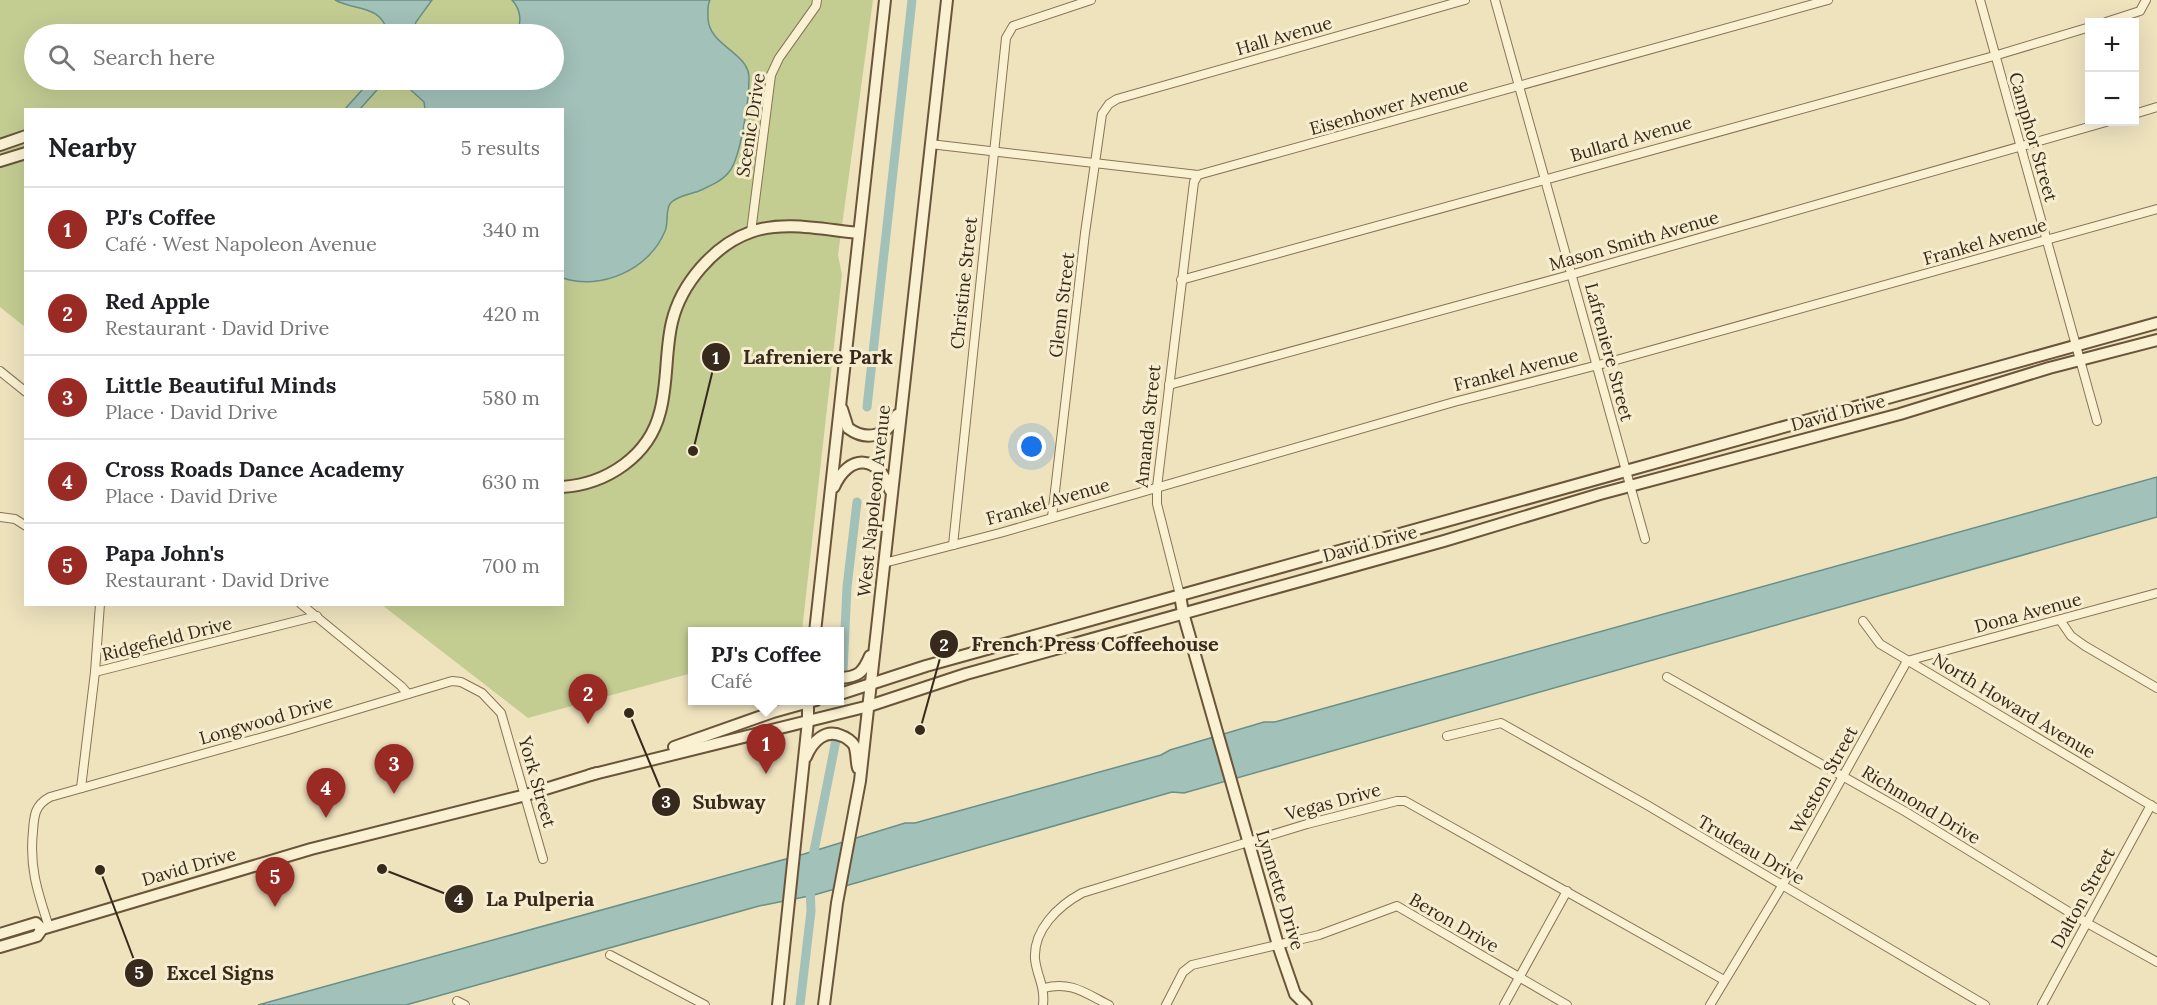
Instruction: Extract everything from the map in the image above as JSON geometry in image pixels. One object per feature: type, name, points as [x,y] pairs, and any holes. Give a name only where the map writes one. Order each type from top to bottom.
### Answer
[{"type":"main road","points":[[816,627],[885,0]]},
{"type":"main road","name":"West Napoleon Avenue","points":[[824,1005],[837,903],[860,781],[947,0]]},
{"type":"main road","points":[[0,145],[24,137]]},
{"type":"main road","points":[[0,161],[24,154]]},
{"type":"main road","points":[[564,487],[590,483],[607,476],[622,467],[647,441],[656,427],[661,410],[672,321],[682,294],[696,275],[720,250],[751,232],[789,226],[859,233]]},
{"type":"main road","name":"David Drive","points":[[844,693],[929,665],[2157,323]]},
{"type":"main road","name":"David Drive","points":[[590,775],[869,706],[966,674],[1630,487],[1900,414],[2157,340]]},
{"type":"main road","points":[[841,400],[848,428],[870,436],[882,434],[891,426],[901,405]]},
{"type":"main road","points":[[831,495],[839,476],[846,467],[855,463],[865,463],[875,465],[882,471],[892,496]]},
{"type":"main road","points":[[1405,533],[1410,550]]},
{"type":"main road","name":"Amanda Street","points":[[1180,595],[1230,781]]},
{"type":"main road","points":[[844,677],[855,676],[865,668],[874,647]]},
{"type":"main road","name":"David Drive","points":[[0,947],[37,936],[45,928],[311,849],[526,795],[797,705]]},
{"type":"main road","points":[[778,1005],[810,705]]},
{"type":"main road","points":[[803,761],[817,739],[827,734],[844,737],[854,744],[860,781]]},
{"type":"main road","name":"Lynnette Drive","points":[[1230,781],[1278,945],[1295,994],[1306,1005]]},
{"type":"main road","name":"David Drive","points":[[0,933],[36,923],[45,928]]},
{"type":"street","name":"Scenic Drive","points":[[751,232],[771,75],[816,6],[817,0]]},
{"type":"street","name":"Christine Street","points":[[953,545],[992,152],[1006,38],[1013,26],[1091,0]]},
{"type":"street","name":"Hall Avenue","points":[[1112,102],[1465,0]]},
{"type":"street","name":"Lafreniere Street","points":[[1495,0],[1645,539]]},
{"type":"street","name":"Eisenhower Avenue","points":[[930,144],[1198,175],[1828,0]]},
{"type":"street","name":"Camphor Street","points":[[1980,0],[2082,360],[2097,421]]},
{"type":"street","points":[[2118,18],[2140,11],[2146,0]]},
{"type":"street","name":"Bullard Avenue","points":[[1181,280],[1995,56],[2085,29]]},
{"type":"street","name":"Glenn Street","points":[[1052,517],[1084,244],[1102,114],[1112,102]]},
{"type":"street","points":[[2139,112],[2157,107]]},
{"type":"street","name":"Mason Smith Avenue","points":[[1169,385],[1572,274],[2092,126]]},
{"type":"street","name":"Amanda Street","points":[[1180,595],[1157,504],[1157,487],[1181,280],[1194,183],[1198,175]]},
{"type":"street","name":"Frankel Avenue","points":[[884,563],[1454,402],[1597,365],[2157,208]]},
{"type":"street","points":[[0,371],[24,390]]},
{"type":"street","points":[[0,517],[15,519],[24,525]]},
{"type":"street","name":"Dona Avenue","points":[[1907,660],[2157,593]]},
{"type":"street","points":[[81,788],[95,672],[100,606]]},
{"type":"street","points":[[304,606],[408,694]]},
{"type":"street","name":"Ridgefield Drive","points":[[95,672],[316,616]]},
{"type":"street","points":[[2060,620],[2071,636],[2085,646],[2157,688]]},
{"type":"street","name":"North Howard Avenue","points":[[1863,621],[1880,644],[2154,807]]},
{"type":"street","name":"Weston Street","points":[[1710,1005],[1782,886],[1907,660]]},
{"type":"street","name":"Richmond Drive","points":[[1667,677],[1906,812],[2087,923],[2157,962]]},
{"type":"street","name":"Longwood Drive","points":[[45,928],[30,853],[36,810],[40,802],[50,797],[452,681],[461,682],[482,693],[501,713]]},
{"type":"street","name":"York Street","points":[[501,713],[543,859]]},
{"type":"street","name":"Trudeau Drive","points":[[1447,736],[1501,723],[1647,805],[1985,1005]]},
{"type":"street","name":"Vegas Drive","points":[[1043,1005],[1044,988],[1035,959],[1038,938],[1051,917],[1067,902],[1082,893],[1306,824],[1397,801],[1405,801],[1724,980]]},
{"type":"street","name":"Dalton Street","points":[[2042,1005],[2154,807]]},
{"type":"street","points":[[1504,1005],[1567,891]]},
{"type":"street","name":"Beron Drive","points":[[1167,1005],[1182,972],[1192,965],[1319,934],[1397,906],[1567,1005]]},
{"type":"street","points":[[610,955],[705,1005]]},
{"type":"street","points":[[1044,988],[1058,985],[1071,986],[1109,1005]]},
{"type":"street","points":[[457,1001],[465,1005]]},
{"type":"green space","points":[[0,0],[873,0],[838,255],[842,275],[802,627],[688,627],[688,674],[528,718],[383,606],[564,606],[564,108],[24,108],[24,326],[0,307]]},
{"type":"water","points":[[335,0],[432,0],[415,24],[385,24],[374,13]]},
{"type":"water","points":[[512,0],[710,0],[708,18],[710,28],[715,36],[743,62],[748,70],[749,79],[741,141],[729,172],[711,185],[672,202],[668,210],[666,228],[658,244],[636,266],[623,274],[593,281],[564,278],[564,108],[425,108],[424,102],[411,90],[564,90],[564,24],[519,24],[518,8]]},
{"type":"water","points":[[362,90],[377,90],[361,108],[346,108]]},
{"type":"water","points":[[2157,477],[2157,517],[1184,793],[1172,792],[814,895],[759,906],[406,1005],[258,1005],[804,854],[905,823],[915,823],[1161,755],[1170,750],[1264,722],[1275,722]]},
{"type":"waterway","points":[[867,407],[912,0]]},
{"type":"waterway","points":[[844,650],[847,587],[857,502]]},
{"type":"waterway","points":[[812,861],[836,740]]},
{"type":"waterway","points":[[800,1005],[811,911],[810,884]]},
{"type":"place","name":"Lafreniere Park","points":[[693,451]]},
{"type":"place","name":"Subway","points":[[629,713]]},
{"type":"place","name":"Red Apple","points":[[588,724]]},
{"type":"place","name":"French Press Coffeehouse","points":[[920,730]]},
{"type":"place","name":"PJ's Coffee","points":[[766,774]]},
{"type":"place","name":"Little Beautiful Minds","points":[[394,794]]},
{"type":"place","name":"Cross Roads Dance Academy","points":[[326,818]]},
{"type":"place","name":"La Pulperia","points":[[382,869]]},
{"type":"place","name":"Excel Signs","points":[[100,870]]},
{"type":"place","name":"Papa John's","points":[[275,907]]}]
